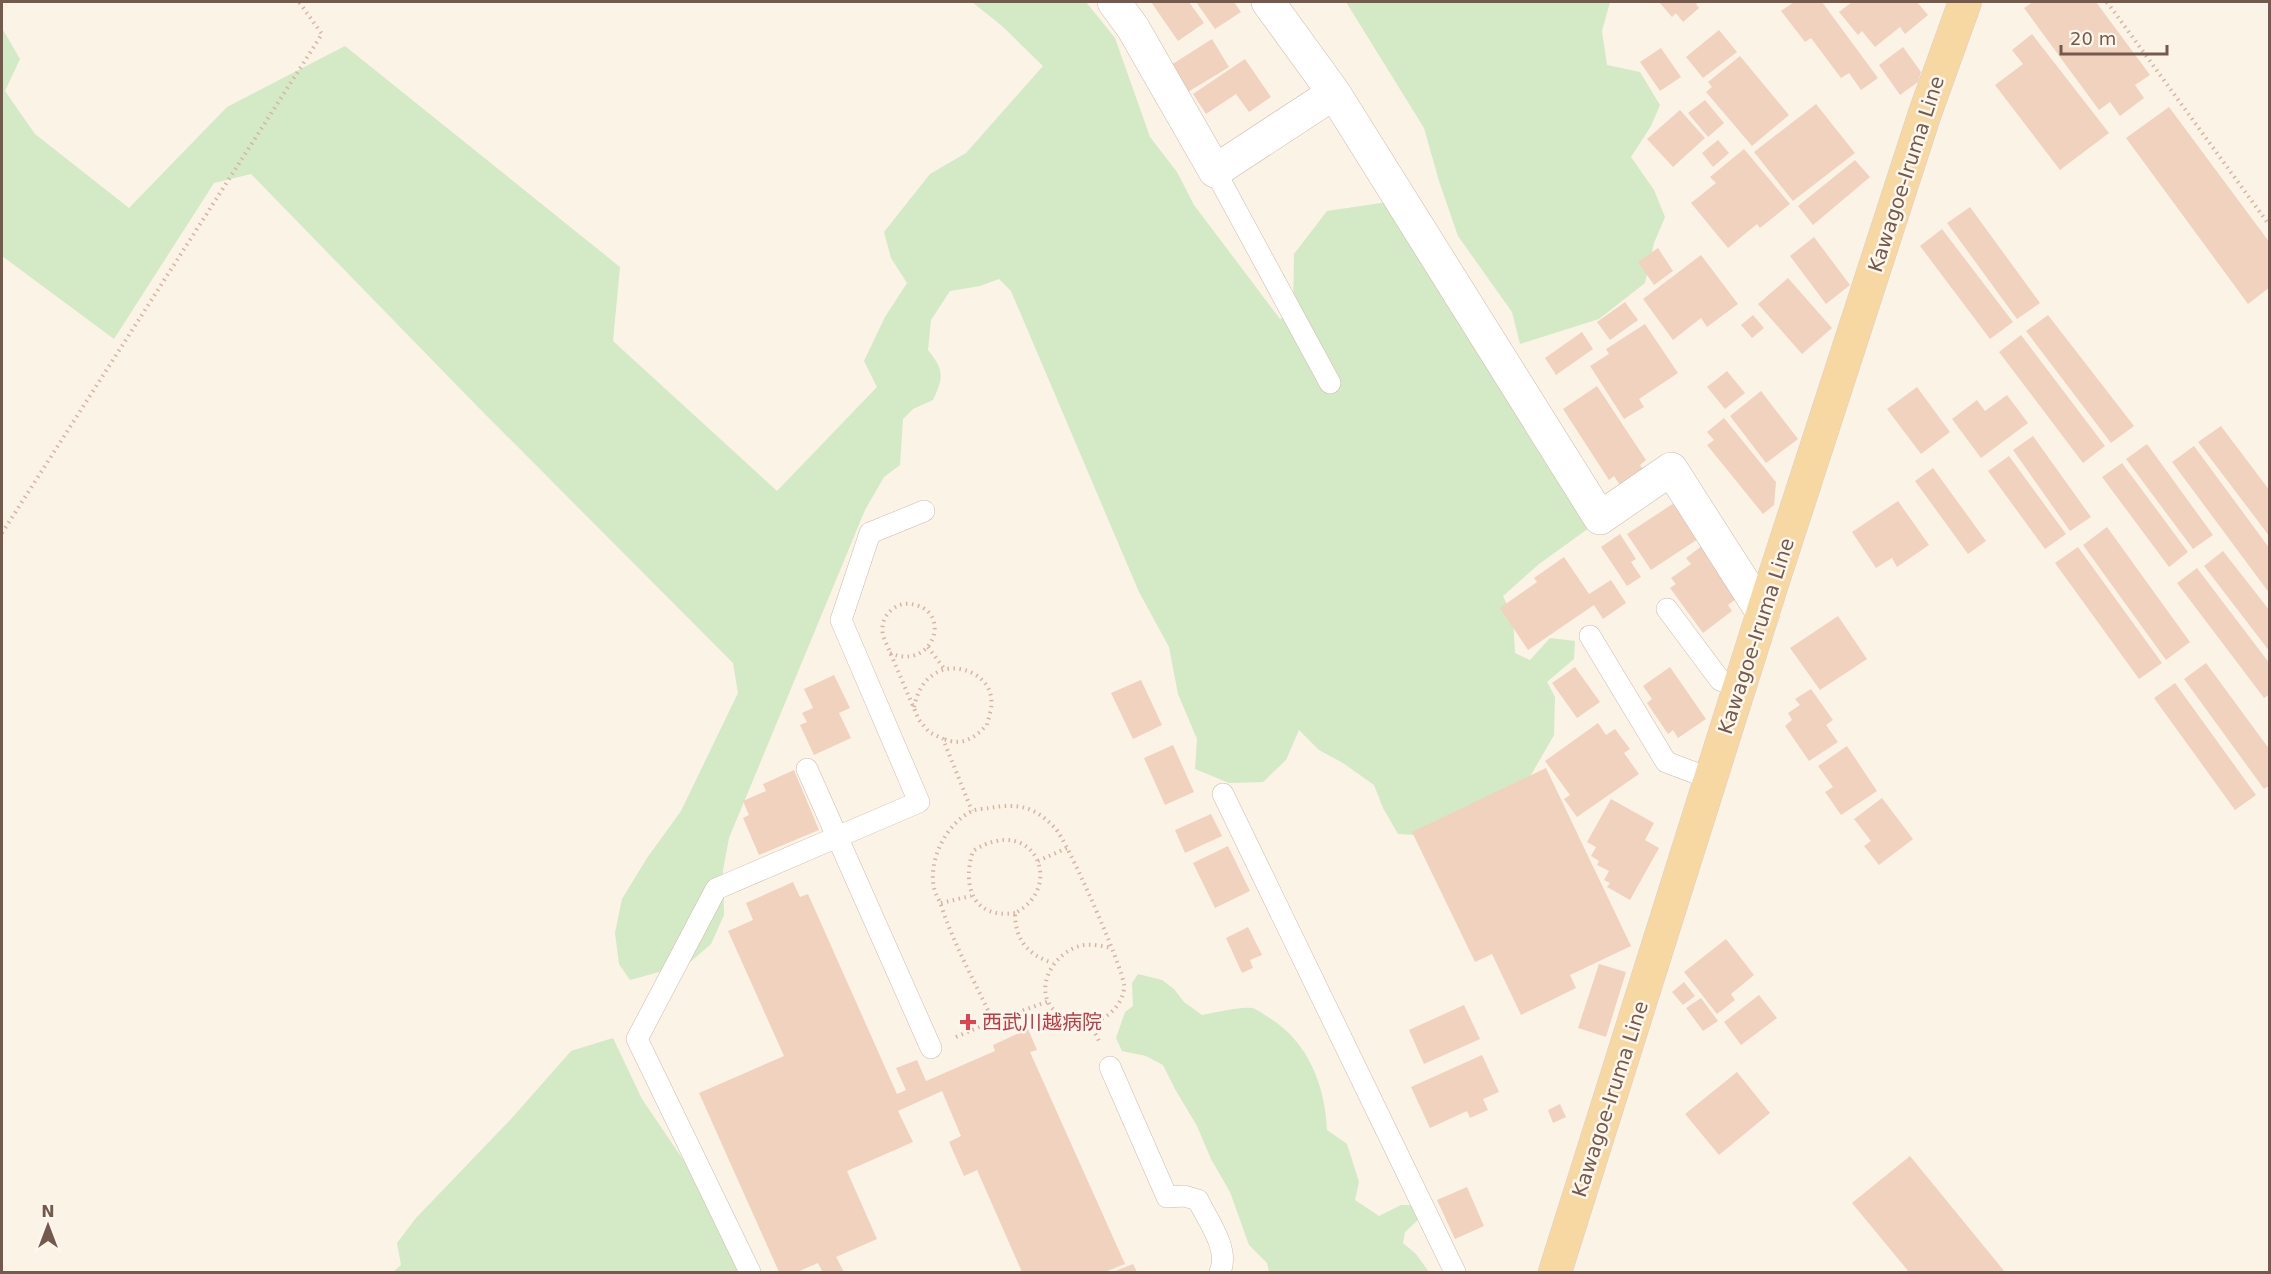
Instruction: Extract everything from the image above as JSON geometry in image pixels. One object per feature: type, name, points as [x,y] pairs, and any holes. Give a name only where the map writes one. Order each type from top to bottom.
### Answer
[{"type":"main road","name":"Kawagoe-Iruma Line","points":[[1555,1272],[1763,613],[1925,113],[1965,2]]},
{"type":"street","points":[[1114,2],[1132,28],[1215,171],[1334,93]]},
{"type":"street","points":[[1268,2],[1334,93],[1600,518],[1671,469],[1763,613]]},
{"type":"lane","points":[[1215,171],[1330,383]]},
{"type":"lane","points":[[750,1272],[637,1039],[717,888],[918,802],[841,620],[870,533],[924,511]]},
{"type":"lane","points":[[1667,609],[1720,680],[1740,687]]},
{"type":"lane","points":[[1590,636],[1666,762],[1711,779]]},
{"type":"lane","points":[[807,769],[930,1048]]},
{"type":"lane","points":[[1223,794],[1455,1272]]},
{"type":"lane","points":[[1110,1067],[1167,1197],[1184,1196],[1198,1200],[1223,1252],[1224,1264],[1220,1272]]},
{"type":"path","points":[[2,533],[322,34],[299,2]]},
{"type":"path","points":[[2107,2],[2270,226]]},
{"type":"path","points":[[890,653],[900,657],[918,655],[928,647],[936,628],[931,614],[922,607],[909,603],[898,606],[888,613],[881,625],[883,636],[890,653],[914,708],[920,720],[929,732],[944,739],[954,743],[967,742],[987,725],[992,696],[985,682],[979,677],[956,668],[937,672],[925,681],[917,695],[914,708]]},
{"type":"path","points":[[928,647],[945,670]]},
{"type":"path","points":[[944,739],[972,811]]},
{"type":"path","points":[[993,1021],[944,917],[934,888],[935,860],[940,843],[972,811],[1013,805],[1031,808],[1056,829],[1067,848],[1112,948],[1124,985],[1124,996],[1118,1007],[1090,1023],[1072,1021],[1053,1009],[1047,996],[1047,981],[1053,963],[1065,951],[1083,945],[1112,948]]},
{"type":"path","points":[[997,839],[1012,840],[1025,845],[1037,855],[1038,861],[1040,870],[1036,896],[1026,907],[1015,913],[998,913],[985,907],[971,896],[968,866],[973,851],[985,843],[997,839]]},
{"type":"path","points":[[1038,861],[1067,848]]},
{"type":"path","points":[[941,903],[971,896]]},
{"type":"path","points":[[1015,913],[1019,938],[1038,959],[1053,963]]},
{"type":"path","points":[[930,1048],[1050,1000]]},
{"type":"green space","points":[[972,2],[1086,2],[1115,38],[1150,137],[1177,172],[1194,205],[1280,319],[1293,312],[1294,254],[1327,211],[1388,202],[1589,528],[1539,564],[1503,596],[1513,617],[1515,653],[1530,660],[1550,638],[1575,641],[1574,659],[1547,682],[1555,697],[1554,735],[1516,801],[1452,837],[1398,834],[1383,808],[1374,785],[1343,763],[1319,750],[1299,730],[1286,760],[1263,782],[1229,783],[1195,769],[1197,739],[1178,694],[1169,647],[1139,592],[1011,291],[999,279],[980,286],[950,291],[931,320],[928,350],[940,369],[939,385],[933,400],[913,409],[903,419],[900,465],[884,477],[865,510],[729,838],[723,870],[724,915],[711,944],[688,964],[630,980],[619,964],[615,933],[622,899],[647,858],[681,811],[738,693],[733,663],[476,405],[251,174],[214,183],[114,339],[2,256],[2,28],[20,59],[5,91],[35,134],[129,208],[227,107],[345,46],[620,267],[613,341],[777,491],[877,387],[864,361],[885,317],[907,283],[891,258],[884,232],[930,174],[966,153],[1043,66],[1002,26]]},
{"type":"green space","points":[[1346,2],[1610,2],[1602,31],[1607,65],[1640,72],[1660,105],[1651,126],[1631,157],[1654,190],[1665,217],[1654,243],[1645,283],[1599,319],[1520,344],[1512,312],[1458,236],[1424,128]]},
{"type":"green space","points":[[1138,974],[1162,980],[1174,989],[1184,1002],[1202,1015],[1252,1008],[1282,1027],[1294,1038],[1304,1051],[1318,1081],[1326,1113],[1327,1130],[1347,1144],[1359,1182],[1355,1200],[1379,1216],[1401,1205],[1412,1205],[1420,1218],[1405,1232],[1403,1243],[1416,1254],[1429,1272],[1269,1272],[1267,1263],[1249,1245],[1230,1192],[1163,1065],[1146,1056],[1122,1051],[1116,1038],[1125,1012],[1133,1006],[1132,983]]},
{"type":"green space","points":[[613,1038],[642,1099],[684,1161],[739,1272],[393,1272],[401,1265],[397,1243],[416,1218],[512,1118],[571,1051]]},
{"type":"building","points":[[1151,2],[1189,2],[1204,23],[1178,41]]},
{"type":"building","points":[[1196,2],[1234,2],[1241,12],[1215,29]]},
{"type":"building","points":[[1659,2],[1699,2],[1696,4],[1699,8],[1683,22],[1676,13],[1672,17]]},
{"type":"building","points":[[1794,2],[1822,2],[1878,78],[1861,90],[1849,73],[1841,78],[1811,38],[1805,42],[1781,11]]},
{"type":"building","points":[[1852,2],[1917,2],[1928,15],[1905,34],[1900,27],[1875,47],[1862,31],[1858,35],[1839,12]]},
{"type":"building","points":[[2033,2],[2096,2],[2150,75],[2135,85],[2144,98],[2120,116],[2110,102],[2099,110],[2024,8]]},
{"type":"building","points":[[1719,30],[1737,52],[1703,78],[1686,57]]},
{"type":"building","points":[[2032,34],[2109,133],[2060,170],[1995,85],[2023,64],[2012,50]]},
{"type":"building","points":[[1212,39],[1229,67],[1188,92],[1171,65]]},
{"type":"building","points":[[1903,47],[1921,72],[1918,82],[1900,95],[1879,65]]},
{"type":"building","points":[[1661,48],[1681,77],[1660,91],[1640,62]]},
{"type":"building","points":[[1740,56],[1789,115],[1752,146],[1706,92],[1712,87],[1708,82]]},
{"type":"building","points":[[1245,59],[1271,97],[1249,112],[1236,94],[1206,114],[1193,94]]},
{"type":"building","points":[[1705,100],[1724,123],[1708,137],[1688,113]]},
{"type":"building","points":[[1816,104],[1855,153],[1793,201],[1754,152]]},
{"type":"building","points":[[2169,107],[2270,243],[2270,287],[2248,304],[2126,138]]},
{"type":"building","points":[[1680,110],[1705,138],[1673,167],[1647,139]]},
{"type":"building","points":[[1718,140],[1729,153],[1713,167],[1702,153]]},
{"type":"building","points":[[1744,149],[1790,204],[1760,228],[1757,224],[1728,248],[1691,203],[1716,183],[1710,177]]},
{"type":"building","points":[[1855,160],[1870,177],[1813,225],[1798,206]]},
{"type":"building","points":[[1970,207],[2040,303],[2017,319],[1947,223]]},
{"type":"building","points":[[1942,229],[2013,322],[1990,339],[1920,246]]},
{"type":"building","points":[[1814,237],[1850,285],[1826,304],[1790,256]]},
{"type":"building","points":[[1658,248],[1673,271],[1654,285],[1638,262]]},
{"type":"building","points":[[1701,255],[1738,304],[1707,327],[1701,318],[1673,340],[1643,299]]},
{"type":"building","points":[[1788,278],[1832,328],[1802,354],[1758,304]]},
{"type":"building","points":[[1625,302],[1638,320],[1610,340],[1597,322]]},
{"type":"building","points":[[1753,315],[1764,328],[1752,338],[1741,325]]},
{"type":"building","points":[[2048,315],[2134,426],[2111,443],[2026,331]]},
{"type":"building","points":[[1645,324],[1678,373],[1639,399],[1644,407],[1624,419],[1590,366],[1609,354],[1606,349]]},
{"type":"building","points":[[1582,332],[1593,349],[1556,375],[1545,358]]},
{"type":"building","points":[[2021,335],[2105,446],[2083,463],[1999,352]]},
{"type":"building","points":[[1727,371],[1745,393],[1725,409],[1707,387]]},
{"type":"building","points":[[1597,386],[1646,460],[1640,465],[1645,472],[1622,488],[1614,476],[1609,480],[1563,409]]},
{"type":"building","points":[[1917,387],[1950,432],[1921,454],[1887,409]]},
{"type":"building","points":[[1761,391],[1798,439],[1766,463],[1730,416]]},
{"type":"building","points":[[2007,395],[2028,423],[1981,458],[1952,419],[1977,400],[1985,411]]},
{"type":"building","points":[[1724,418],[1776,482],[1774,505],[1763,514],[1707,445],[1714,440],[1707,432]]},
{"type":"building","points":[[2221,426],[2270,491],[2270,537],[2198,442]]},
{"type":"building","points":[[2033,436],[2091,517],[2070,531],[2013,450]]},
{"type":"building","points":[[2147,444],[2213,535],[2193,549],[2126,459]]},
{"type":"building","points":[[2194,446],[2270,549],[2270,594],[2172,462]]},
{"type":"building","points":[[2009,456],[2066,534],[2045,549],[1988,471]]},
{"type":"building","points":[[2122,463],[2188,552],[2169,567],[2102,477]]},
{"type":"building","points":[[1933,468],[1986,541],[1968,554],[1915,481]]},
{"type":"building","points":[[1677,501],[1701,537],[1651,570],[1627,534]]},
{"type":"building","points":[[1898,501],[1929,545],[1897,567],[1892,558],[1876,568],[1852,532]]},
{"type":"building","points":[[2107,527],[2190,642],[2166,660],[2083,545]]},
{"type":"building","points":[[1620,534],[1636,559],[1631,562],[1641,577],[1627,586],[1601,547]]},
{"type":"building","points":[[1703,545],[1741,595],[1728,605],[1732,611],[1703,633],[1670,588],[1676,584],[1671,578],[1691,564],[1686,558]]},
{"type":"building","points":[[2078,547],[2162,663],[2139,679],[2055,563]]},
{"type":"building","points":[[2223,551],[2270,611],[2270,652],[2204,566]]},
{"type":"building","points":[[1564,557],[1589,594],[1611,580],[1626,603],[1603,619],[1594,605],[1528,650],[1500,608],[1537,582],[1534,578]]},
{"type":"building","points":[[2197,568],[2270,664],[2270,694],[2264,698],[2177,583]]},
{"type":"building","points":[[1838,616],[1867,659],[1820,690],[1790,648]]},
{"type":"building","points":[[2206,663],[2270,750],[2270,785],[2264,789],[2184,679]]},
{"type":"building","points":[[1575,667],[1600,702],[1577,718],[1552,683]]},
{"type":"building","points":[[1670,667],[1706,719],[1678,738],[1673,730],[1668,734],[1647,703],[1652,699],[1643,686]]},
{"type":"building","points":[[834,675],[850,708],[839,713],[851,738],[814,755],[800,725],[807,722],[802,713],[813,708],[804,689]]},
{"type":"building","points":[[1141,680],[1162,725],[1133,739],[1111,693]]},
{"type":"building","points":[[2175,683],[2256,795],[2235,810],[2154,698]]},
{"type":"building","points":[[1811,689],[1833,720],[1826,725],[1838,742],[1809,761],[1785,726],[1792,720],[1788,713],[1800,705],[1795,699]]},
{"type":"building","points":[[1598,723],[1606,735],[1615,729],[1630,749],[1624,753],[1639,774],[1577,817],[1564,799],[1570,795],[1545,761]]},
{"type":"building","points":[[1173,745],[1194,792],[1165,805],[1144,758]]},
{"type":"building","points":[[1847,746],[1877,791],[1841,815],[1825,792],[1833,787],[1818,766]]},
{"type":"building","points":[[1546,768],[1631,946],[1570,975],[1576,988],[1521,1015],[1492,954],[1475,962],[1412,832]]},
{"type":"building","points":[[794,770],[819,830],[759,855],[743,818],[749,815],[743,801],[766,791],[763,784]]},
{"type":"building","points":[[1882,798],[1913,839],[1879,865],[1864,846],[1871,841],[1854,819]]},
{"type":"building","points":[[1611,799],[1654,823],[1645,840],[1659,848],[1630,900],[1607,887],[1610,883],[1604,880],[1609,871],[1597,865],[1599,861],[1591,856],[1596,847],[1587,842]]},
{"type":"building","points":[[1211,814],[1222,836],[1185,853],[1175,830]]},
{"type":"building","points":[[1228,846],[1250,891],[1215,908],[1193,863]]},
{"type":"building","points":[[793,882],[800,897],[808,894],[897,1094],[906,1090],[896,1068],[917,1060],[926,1081],[995,1051],[993,1045],[1028,1029],[1037,1050],[1030,1052],[1125,1264],[1105,1272],[1022,1272],[977,1170],[964,1176],[949,1142],[961,1136],[942,1091],[898,1111],[913,1142],[847,1171],[877,1239],[836,1257],[844,1272],[817,1272],[822,1271],[818,1263],[797,1272],[779,1272],[699,1093],[784,1056],[728,931],[753,920],[746,903]]},
{"type":"building","points":[[1248,927],[1262,955],[1250,960],[1253,968],[1242,973],[1226,938]]},
{"type":"building","points":[[1726,939],[1754,975],[1731,994],[1735,1000],[1717,1014],[1684,972]]},
{"type":"building","points":[[1599,964],[1626,972],[1606,1037],[1578,1028]]},
{"type":"building","points":[[1684,982],[1695,996],[1683,1005],[1672,992]]},
{"type":"building","points":[[1759,995],[1777,1018],[1741,1045],[1724,1022]]},
{"type":"building","points":[[1701,998],[1718,1021],[1703,1031],[1686,1008]]},
{"type":"building","points":[[1464,1005],[1480,1039],[1424,1064],[1409,1030]]},
{"type":"building","points":[[1482,1055],[1499,1092],[1483,1099],[1488,1110],[1470,1118],[1467,1111],[1430,1128],[1411,1087]]},
{"type":"building","points":[[1737,1072],[1770,1113],[1719,1155],[1685,1114]]},
{"type":"building","points":[[1560,1104],[1566,1117],[1553,1123],[1548,1110]]},
{"type":"building","points":[[1910,1156],[2005,1272],[1909,1272],[1852,1203]]},
{"type":"building","points":[[1467,1187],[1484,1226],[1455,1239],[1437,1200]]},
{"type":"building","points":[[1133,1264],[1137,1272],[1113,1272]]},
{"type":"place","name":"西武川越病院","points":[[968,1022]]}]
